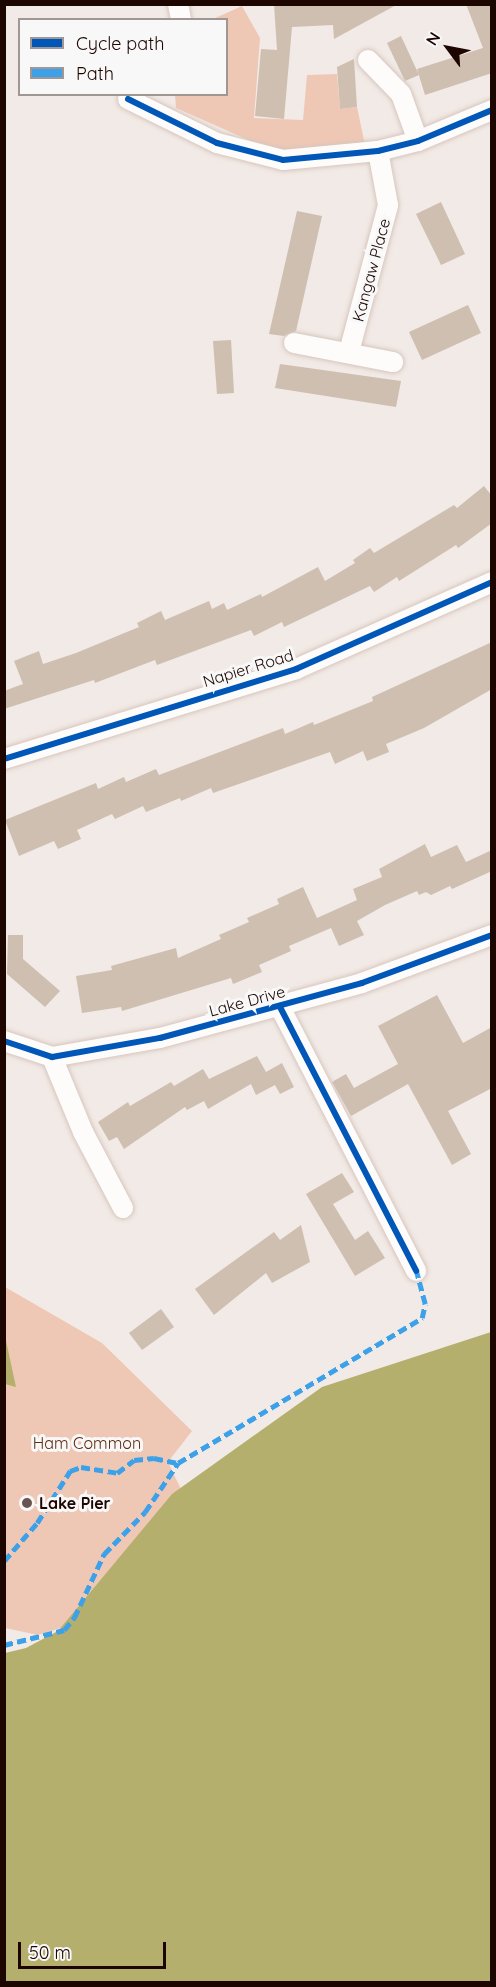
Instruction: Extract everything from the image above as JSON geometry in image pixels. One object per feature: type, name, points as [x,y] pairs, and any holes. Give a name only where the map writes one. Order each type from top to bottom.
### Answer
[{"type":"street","points":[[368,60],[401,94],[418,141]]},
{"type":"street","points":[[128,99],[164,103],[217,143],[282,160],[378,151],[418,141],[492,110]]},
{"type":"street","name":"Kangaw Place","points":[[349,352],[388,206],[378,151]]},
{"type":"street","points":[[294,343],[393,362]]},
{"type":"street","name":"Napier Road","points":[[4,759],[296,669],[492,582]]},
{"type":"street","name":"Lake Drive","points":[[4,1041],[52,1057],[160,1038],[280,1007],[410,967],[492,936]]},
{"type":"street","points":[[280,1007],[416,1270]]},
{"type":"street","points":[[52,1057],[83,1132],[123,1208]]},
{"type":"green space","points":[[242,6],[260,38],[254,118],[303,120],[307,75],[337,74],[340,109],[357,107],[365,145],[305,152],[267,148],[176,108],[175,96],[228,96],[228,18],[215,18]]},
{"type":"green space","name":"Ham Common","points":[[5,1287],[102,1343],[192,1431],[168,1462],[190,1508],[67,1626],[38,1635],[5,1628]]},
{"type":"shaded area","points":[[491,1332],[491,1982],[5,1982],[5,1653],[26,1648],[58,1631],[172,1494],[322,1387]]},
{"type":"shaded area","points":[[5,1336],[16,1387],[5,1384]]},
{"type":"building","points":[[274,4],[398,4],[334,39],[333,25],[292,27],[284,119],[255,116],[261,49],[277,50]]},
{"type":"building","points":[[466,4],[492,4],[492,73],[425,95],[417,69],[483,48]]},
{"type":"building","points":[[401,36],[419,75],[405,81],[387,43]]},
{"type":"building","points":[[354,59],[357,107],[340,109],[337,67]]},
{"type":"building","points":[[441,202],[465,254],[441,265],[416,214]]},
{"type":"building","points":[[297,211],[322,216],[296,331],[284,336],[269,334]]},
{"type":"building","points":[[468,305],[481,333],[422,360],[409,332]]},
{"type":"building","points":[[231,340],[234,393],[217,394],[213,341]]},
{"type":"building","points":[[280,364],[401,381],[396,407],[275,388]]},
{"type":"building","points":[[484,486],[492,496],[492,523],[458,548],[456,545],[399,581],[397,577],[374,592],[370,586],[284,627],[282,622],[254,636],[251,630],[157,665],[155,660],[95,683],[94,680],[4,709],[4,691],[23,684],[14,661],[39,651],[43,664],[76,653],[139,627],[137,623],[161,611],[165,620],[209,601],[212,609],[224,603],[227,610],[261,594],[262,597],[318,567],[325,581],[355,563],[353,560],[370,548],[374,553],[454,505],[457,508]]},
{"type":"building","points":[[492,642],[492,689],[424,728],[386,744],[389,752],[367,761],[363,751],[335,764],[330,752],[213,793],[211,788],[181,801],[180,798],[146,812],[143,806],[115,819],[112,814],[77,830],[81,839],[58,849],[54,841],[19,856],[5,820],[96,783],[98,789],[124,777],[126,782],[156,769],[159,775],[283,728],[285,734],[313,722],[314,725],[373,701],[372,697]]},
{"type":"building","points":[[425,844],[431,857],[457,845],[466,862],[492,850],[492,871],[452,889],[450,886],[431,895],[426,892],[419,895],[417,891],[385,905],[357,921],[364,935],[339,946],[331,928],[289,946],[291,951],[259,965],[262,972],[233,984],[231,978],[122,1011],[121,1007],[82,1013],[76,976],[112,970],[111,966],[176,948],[178,958],[221,939],[219,935],[249,922],[247,918],[279,904],[277,899],[303,887],[317,918],[357,900],[353,889],[382,877],[379,869]]},
{"type":"building","points":[[8,935],[23,935],[23,959],[60,991],[45,1007],[7,974]]},
{"type":"building","points":[[437,995],[463,1043],[492,1027],[492,1088],[448,1111],[471,1154],[452,1165],[408,1084],[351,1116],[332,1082],[346,1074],[354,1088],[398,1064],[378,1026]]},
{"type":"building","points":[[257,1056],[266,1072],[282,1063],[294,1087],[280,1094],[275,1085],[256,1095],[251,1084],[208,1109],[204,1101],[187,1110],[185,1107],[124,1149],[117,1137],[109,1141],[98,1122],[128,1102],[130,1106],[171,1082],[174,1086],[203,1069],[209,1079]]},
{"type":"building","points":[[342,1173],[354,1192],[333,1204],[355,1240],[368,1231],[385,1258],[355,1276],[306,1194]]},
{"type":"building","points":[[301,1225],[310,1262],[272,1283],[266,1273],[214,1315],[195,1289],[274,1232],[280,1240]]},
{"type":"building","points":[[161,1309],[174,1327],[142,1350],[129,1333]]},
{"type":"marked path","points":[[4,1645],[64,1630],[74,1618],[104,1554],[145,1512],[178,1463],[422,1318],[425,1304],[416,1271]]},
{"type":"marked path","points":[[4,1561],[37,1523],[70,1471],[81,1467],[117,1473],[134,1460],[154,1458],[178,1463]]},
{"type":"cycle path","points":[[128,99],[217,143],[283,160],[378,151],[418,141],[492,110]]},
{"type":"cycle path","points":[[4,759],[296,669],[492,582]]},
{"type":"cycle path","points":[[4,1041],[52,1057],[160,1038],[362,983],[492,935]]},
{"type":"cycle path","points":[[280,1007],[416,1271]]},
{"type":"place","name":"Lake Pier","points":[[27,1503]]}]
